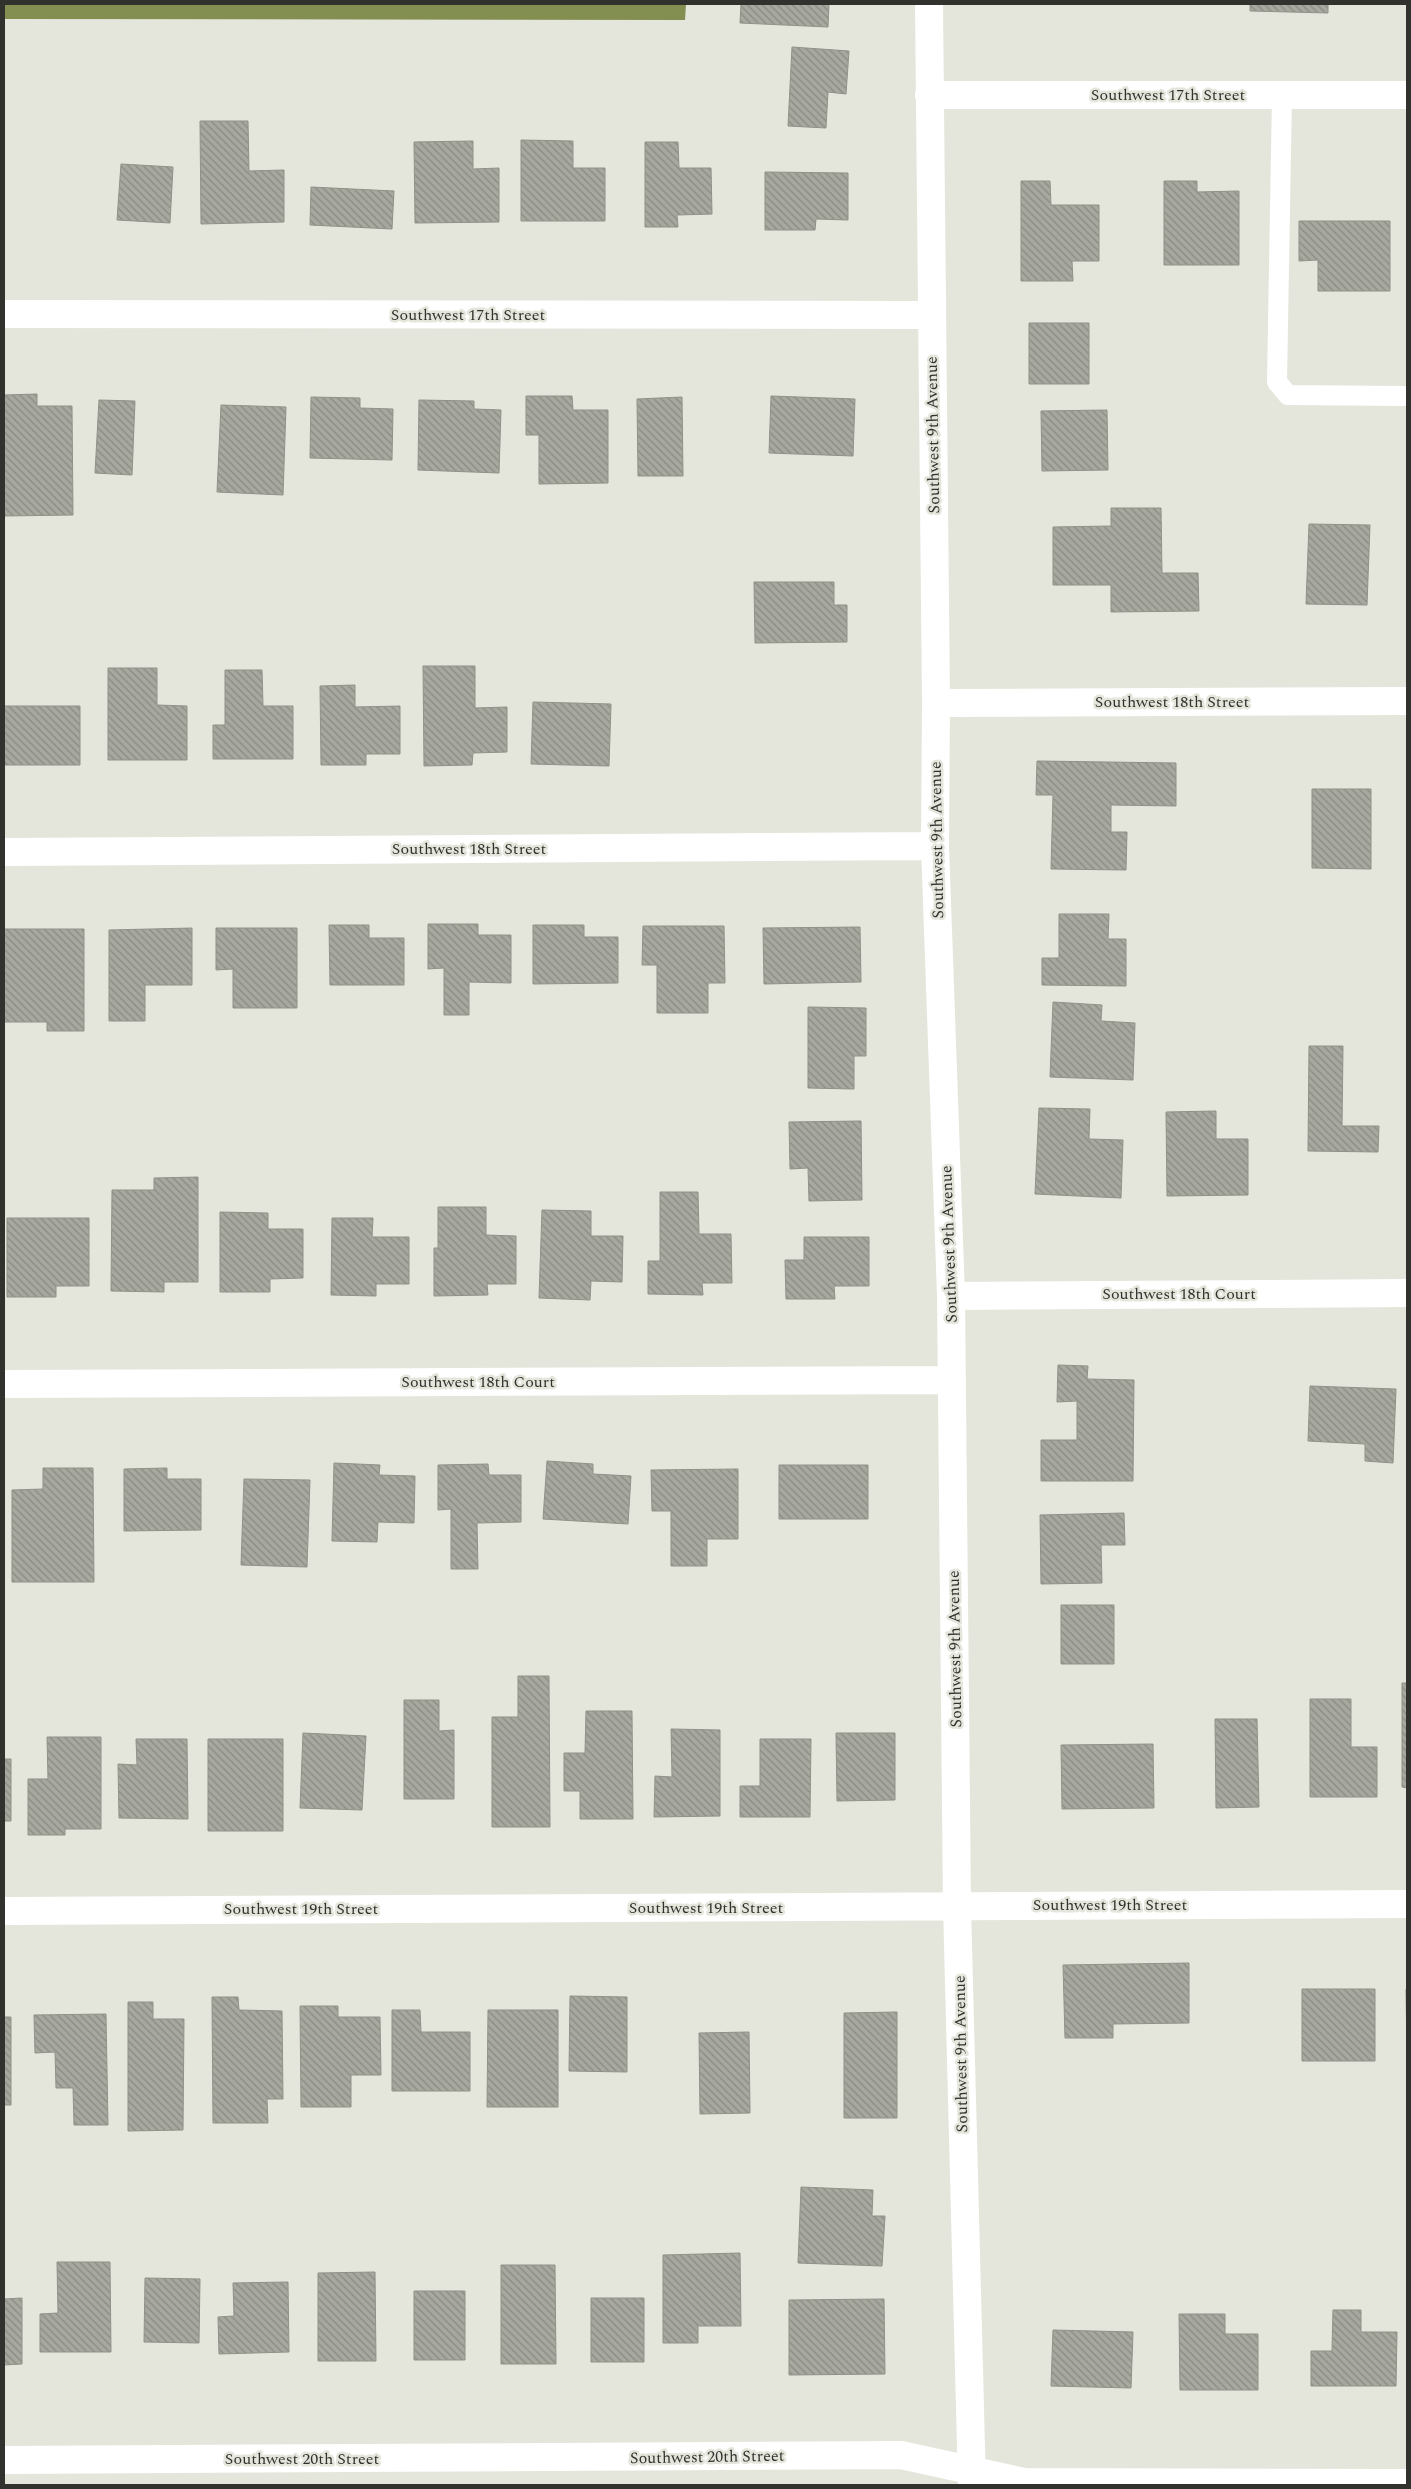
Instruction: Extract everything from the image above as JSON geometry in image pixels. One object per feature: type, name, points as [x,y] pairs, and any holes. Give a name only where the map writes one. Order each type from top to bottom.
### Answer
[{"type":"street","name":"Southwest 9th Avenue","points":[[929,4],[936,703],[935,846],[951,1296],[957,1906],[972,2478]]},
{"type":"street","name":"Southwest 17th Street","points":[[929,95],[1407,95]]},
{"type":"street","name":"Southwest 17th Street","points":[[4,314],[932,315]]},
{"type":"street","name":"Southwest 18th Street","points":[[936,703],[1407,701]]},
{"type":"street","name":"Southwest 18th Street","points":[[4,852],[935,846]]},
{"type":"street","name":"Southwest 18th Court","points":[[951,1296],[1407,1293]]},
{"type":"street","name":"Southwest 18th Court","points":[[4,1384],[952,1380]]},
{"type":"street","name":"Southwest 19th Street","points":[[4,1911],[1407,1904]]},
{"type":"street","name":"Southwest 20th Street","points":[[4,2460],[901,2455],[972,2478],[1024,2482],[1407,2483]]},
{"type":"lane","points":[[1282,95],[1276,382],[1288,395],[1404,396]]},
{"type":"shaded area","points":[[4,4],[686,4],[685,20],[4,19]]},
{"type":"building","points":[[741,4],[829,4],[828,27],[740,23]]},
{"type":"building","points":[[1250,4],[1328,4],[1328,13],[1250,11]]},
{"type":"building","points":[[792,47],[849,51],[846,94],[828,92],[826,128],[788,126]]},
{"type":"building","points":[[200,121],[248,121],[249,171],[284,170],[284,222],[201,224]]},
{"type":"building","points":[[521,140],[573,141],[573,168],[605,168],[605,221],[521,221]]},
{"type":"building","points":[[473,141],[473,169],[499,168],[499,222],[415,223],[414,142]]},
{"type":"building","points":[[645,142],[678,142],[679,168],[711,168],[712,214],[677,215],[678,227],[645,227]]},
{"type":"building","points":[[121,164],[173,167],[170,223],[117,220]]},
{"type":"building","points":[[765,172],[848,173],[848,220],[816,219],[815,230],[765,230]]},
{"type":"building","points":[[1021,181],[1050,181],[1051,205],[1099,205],[1099,261],[1072,261],[1073,281],[1021,281]]},
{"type":"building","points":[[1164,181],[1197,181],[1197,192],[1239,191],[1239,265],[1164,265]]},
{"type":"building","points":[[311,187],[394,191],[392,229],[310,225]]},
{"type":"building","points":[[1299,221],[1390,221],[1390,291],[1318,291],[1318,260],[1299,261]]},
{"type":"building","points":[[1029,323],[1089,323],[1089,384],[1029,384]]},
{"type":"building","points":[[37,394],[37,406],[72,406],[73,515],[4,516],[4,395]]},
{"type":"building","points":[[526,396],[572,396],[573,410],[608,410],[608,483],[539,484],[539,435],[526,435]]},
{"type":"building","points":[[771,396],[855,399],[853,456],[769,453]]},
{"type":"building","points":[[311,397],[360,398],[360,408],[393,409],[392,460],[310,458]]},
{"type":"building","points":[[682,397],[683,476],[638,476],[637,399]]},
{"type":"building","points":[[99,400],[135,401],[132,475],[95,473]]},
{"type":"building","points":[[419,400],[474,401],[474,409],[501,410],[499,473],[418,470]]},
{"type":"building","points":[[221,405],[286,407],[283,495],[217,492]]},
{"type":"building","points":[[1107,410],[1108,470],[1042,471],[1041,411]]},
{"type":"building","points":[[1111,508],[1161,508],[1162,573],[1198,573],[1199,611],[1111,612],[1111,585],[1053,585],[1053,527],[1111,526]]},
{"type":"building","points":[[1309,524],[1370,525],[1367,605],[1306,604]]},
{"type":"building","points":[[754,582],[834,582],[834,605],[847,605],[847,642],[755,643]]},
{"type":"building","points":[[423,666],[475,666],[475,708],[507,707],[507,752],[473,753],[472,765],[424,766]]},
{"type":"building","points":[[108,668],[157,668],[157,705],[187,706],[187,760],[108,760]]},
{"type":"building","points":[[225,670],[262,670],[263,706],[293,706],[293,759],[213,759],[213,725],[225,725]]},
{"type":"building","points":[[355,685],[355,707],[400,706],[400,754],[366,754],[366,765],[321,765],[320,686]]},
{"type":"building","points":[[533,702],[611,704],[609,766],[531,764]]},
{"type":"building","points":[[4,706],[80,706],[80,765],[4,765]]},
{"type":"building","points":[[1037,761],[1176,763],[1176,806],[1111,805],[1111,832],[1127,832],[1126,870],[1051,869],[1053,795],[1036,795]]},
{"type":"building","points":[[1312,789],[1371,789],[1371,869],[1312,868]]},
{"type":"building","points":[[1059,914],[1109,914],[1108,939],[1126,939],[1126,986],[1042,985],[1042,958],[1059,958]]},
{"type":"building","points":[[428,924],[478,924],[478,935],[511,935],[511,983],[469,982],[469,1015],[444,1015],[444,968],[428,969]]},
{"type":"building","points":[[329,925],[369,925],[369,938],[404,938],[404,985],[330,985]]},
{"type":"building","points":[[533,925],[584,925],[584,937],[618,937],[618,983],[533,984]]},
{"type":"building","points":[[643,926],[724,926],[725,983],[708,983],[708,1013],[657,1013],[657,965],[642,965]]},
{"type":"building","points":[[860,927],[861,982],[764,984],[763,928]]},
{"type":"building","points":[[192,928],[192,985],[145,985],[145,1021],[109,1021],[109,930]]},
{"type":"building","points":[[216,928],[297,928],[297,1008],[233,1008],[233,969],[216,970]]},
{"type":"building","points":[[4,929],[84,929],[84,1031],[47,1031],[47,1022],[4,1022]]},
{"type":"building","points":[[1053,1002],[1102,1005],[1101,1021],[1135,1023],[1133,1080],[1050,1077]]},
{"type":"building","points":[[808,1007],[866,1008],[866,1056],[854,1056],[854,1089],[808,1088]]},
{"type":"building","points":[[1309,1046],[1343,1046],[1342,1126],[1379,1126],[1378,1152],[1308,1151]]},
{"type":"building","points":[[1039,1108],[1090,1109],[1089,1139],[1123,1140],[1121,1198],[1035,1194]]},
{"type":"building","points":[[1216,1111],[1216,1139],[1248,1139],[1248,1195],[1167,1196],[1166,1112]]},
{"type":"building","points":[[861,1121],[862,1200],[809,1201],[808,1168],[790,1169],[789,1122]]},
{"type":"building","points":[[198,1177],[198,1282],[164,1282],[164,1292],[111,1291],[112,1190],[154,1190],[154,1178]]},
{"type":"building","points":[[660,1192],[698,1192],[699,1234],[731,1234],[732,1283],[702,1283],[703,1295],[648,1294],[648,1261],[660,1261]]},
{"type":"building","points":[[438,1207],[486,1207],[486,1235],[516,1236],[516,1284],[487,1284],[488,1295],[434,1296],[434,1248],[438,1248]]},
{"type":"building","points":[[542,1210],[591,1211],[591,1236],[623,1236],[622,1282],[591,1281],[590,1300],[539,1298]]},
{"type":"building","points":[[220,1212],[268,1213],[268,1229],[303,1229],[303,1278],[270,1279],[270,1292],[220,1292]]},
{"type":"building","points":[[7,1218],[89,1218],[89,1286],[56,1286],[56,1297],[7,1297]]},
{"type":"building","points":[[332,1218],[373,1218],[372,1237],[409,1237],[409,1284],[376,1284],[376,1296],[331,1295]]},
{"type":"building","points":[[804,1237],[869,1237],[869,1286],[834,1286],[835,1299],[786,1299],[785,1260],[804,1260]]},
{"type":"building","points":[[1058,1365],[1088,1366],[1087,1379],[1134,1380],[1133,1481],[1041,1481],[1041,1440],[1077,1440],[1077,1401],[1057,1402]]},
{"type":"building","points":[[1310,1386],[1396,1389],[1393,1463],[1365,1461],[1365,1444],[1308,1441]]},
{"type":"building","points":[[547,1461],[593,1464],[593,1474],[631,1476],[628,1524],[543,1519]]},
{"type":"building","points":[[334,1463],[380,1465],[379,1475],[415,1476],[414,1523],[378,1522],[377,1542],[332,1541]]},
{"type":"building","points":[[488,1464],[489,1475],[521,1475],[521,1522],[477,1523],[478,1569],[451,1569],[451,1509],[438,1510],[438,1465]]},
{"type":"building","points":[[779,1465],[868,1465],[868,1519],[779,1519]]},
{"type":"building","points":[[43,1468],[93,1468],[94,1582],[12,1582],[12,1490],[43,1489]]},
{"type":"building","points":[[167,1468],[167,1479],[201,1479],[201,1530],[124,1531],[124,1469]]},
{"type":"building","points":[[738,1469],[738,1539],[707,1539],[707,1566],[671,1566],[671,1511],[652,1511],[651,1470]]},
{"type":"building","points":[[244,1479],[310,1480],[307,1567],[241,1565]]},
{"type":"building","points":[[1124,1513],[1125,1545],[1101,1545],[1102,1583],[1041,1584],[1040,1515]]},
{"type":"building","points":[[1061,1605],[1114,1605],[1114,1664],[1061,1664]]},
{"type":"building","points":[[518,1676],[549,1676],[550,1827],[492,1827],[492,1717],[518,1717]]},
{"type":"building","points":[[1402,1683],[1407,1683],[1407,1788],[1402,1787]]},
{"type":"building","points":[[1310,1699],[1351,1699],[1351,1747],[1377,1747],[1377,1797],[1310,1797]]},
{"type":"building","points":[[404,1700],[439,1700],[439,1731],[454,1730],[454,1799],[404,1799]]},
{"type":"building","points":[[586,1711],[632,1711],[633,1819],[580,1819],[580,1791],[564,1791],[564,1753],[585,1753]]},
{"type":"building","points":[[1215,1719],[1257,1719],[1259,1807],[1216,1808]]},
{"type":"building","points":[[671,1729],[720,1730],[720,1816],[654,1817],[655,1776],[672,1777]]},
{"type":"building","points":[[303,1733],[366,1736],[362,1810],[300,1808]]},
{"type":"building","points":[[836,1733],[895,1733],[895,1800],[837,1801]]},
{"type":"building","points":[[47,1737],[101,1737],[101,1829],[65,1829],[65,1835],[28,1835],[28,1779],[48,1779]]},
{"type":"building","points":[[136,1739],[187,1739],[188,1819],[119,1818],[118,1764],[137,1765]]},
{"type":"building","points":[[208,1739],[283,1739],[283,1831],[208,1831]]},
{"type":"building","points":[[760,1739],[811,1739],[810,1817],[740,1817],[740,1786],[760,1786]]},
{"type":"building","points":[[1153,1744],[1154,1808],[1062,1809],[1061,1745]]},
{"type":"building","points":[[4,1759],[11,1759],[11,1821],[4,1821]]},
{"type":"building","points":[[1189,1963],[1189,2023],[1113,2024],[1113,2038],[1065,2038],[1063,1965]]},
{"type":"building","points":[[1302,1989],[1375,1989],[1375,2061],[1302,2061]]},
{"type":"building","points":[[1406,1989],[1407,1989],[1407,2057]]},
{"type":"building","points":[[570,1996],[627,1997],[627,2072],[569,2071]]},
{"type":"building","points":[[212,1997],[238,1997],[239,2010],[282,2011],[283,2099],[267,2099],[268,2123],[213,2123]]},
{"type":"building","points":[[128,2002],[153,2002],[153,2019],[184,2019],[183,2130],[128,2131]]},
{"type":"building","points":[[300,2006],[338,2006],[338,2017],[380,2017],[381,2075],[351,2075],[351,2107],[301,2107]]},
{"type":"building","points":[[392,2010],[420,2010],[421,2032],[470,2032],[470,2091],[392,2091]]},
{"type":"building","points":[[488,2010],[558,2010],[558,2107],[487,2107]]},
{"type":"building","points":[[897,2012],[897,2118],[844,2118],[844,2013]]},
{"type":"building","points":[[106,2014],[108,2125],[74,2125],[73,2088],[56,2088],[55,2052],[35,2053],[34,2015]]},
{"type":"building","points":[[4,2017],[11,2017],[11,2105],[4,2105]]},
{"type":"building","points":[[749,2032],[750,2113],[700,2114],[699,2033]]},
{"type":"building","points":[[801,2187],[873,2190],[872,2216],[885,2216],[882,2266],[798,2263]]},
{"type":"building","points":[[740,2253],[741,2326],[698,2326],[698,2343],[663,2343],[663,2255]]},
{"type":"building","points":[[57,2262],[110,2262],[111,2352],[40,2352],[40,2314],[58,2313]]},
{"type":"building","points":[[501,2265],[555,2265],[556,2364],[501,2364]]},
{"type":"building","points":[[375,2272],[376,2361],[318,2361],[318,2273]]},
{"type":"building","points":[[145,2278],[200,2279],[199,2343],[144,2342]]},
{"type":"building","points":[[288,2282],[289,2352],[219,2354],[218,2317],[234,2316],[233,2283]]},
{"type":"building","points":[[414,2291],[465,2291],[465,2360],[414,2360]]},
{"type":"building","points":[[22,2298],[22,2364],[4,2365],[4,2299]]},
{"type":"building","points":[[591,2298],[644,2298],[644,2362],[591,2362]]},
{"type":"building","points":[[884,2299],[885,2374],[789,2375],[789,2300]]},
{"type":"building","points":[[1333,2310],[1361,2310],[1361,2332],[1397,2332],[1396,2386],[1311,2386],[1311,2351],[1332,2351]]},
{"type":"building","points":[[1179,2314],[1225,2314],[1225,2334],[1258,2334],[1258,2390],[1180,2390]]},
{"type":"building","points":[[1053,2330],[1133,2332],[1131,2388],[1051,2386]]}]
